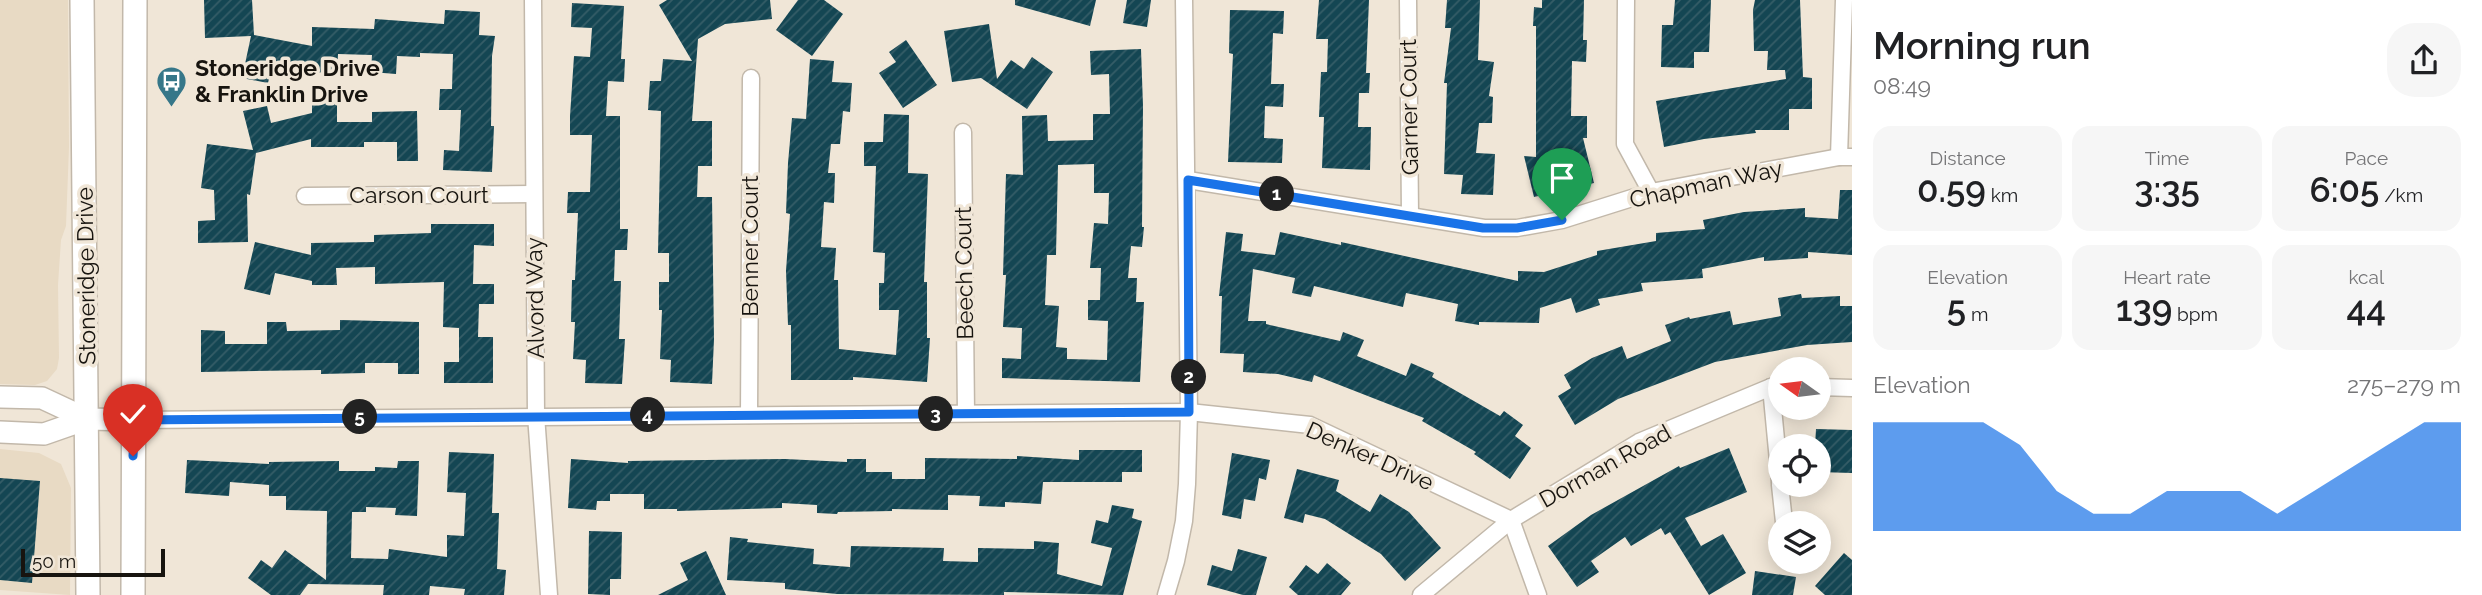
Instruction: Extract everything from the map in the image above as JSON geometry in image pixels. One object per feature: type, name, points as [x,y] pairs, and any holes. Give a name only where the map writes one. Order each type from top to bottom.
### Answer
[{"type":"main road","name":"Stoneridge Drive","points":[[82,0],[88,595]]},
{"type":"main road","name":"Stoneridge Drive","points":[[133,595],[135,0]]},
{"type":"street","name":"Alvord Way","points":[[533,0],[536,415],[549,595]]},
{"type":"street","points":[[1166,595],[1184,520],[1189,412],[1184,0]]},
{"type":"street","name":"Garner Court","points":[[1408,0],[1410,215]]},
{"type":"street","points":[[1626,0],[1625,144],[1651,192]]},
{"type":"street","points":[[1844,0],[1846,157]]},
{"type":"street","name":"Benner Court","points":[[749,415],[751,78]]},
{"type":"street","name":"Beech Court","points":[[962,132],[966,414]]},
{"type":"street","name":"Chapman Way","points":[[1188,180],[1483,228],[1517,228],[1562,220],[1651,192],[1846,157]]},
{"type":"street","name":"Carson Court","points":[[305,196],[533,194]]},
{"type":"street","points":[[1831,387],[1852,388]]},
{"type":"street","name":"Dorman Road","points":[[1421,595],[1511,520],[1639,442],[1768,390]]},
{"type":"street","points":[[0,397],[42,398],[87,419]]},
{"type":"street","name":"Denker Drive","points":[[135,420],[1189,412],[1310,425],[1511,520]]},
{"type":"street","points":[[0,432],[44,434],[87,419],[135,420]]},
{"type":"street","points":[[1511,520],[1538,595]]},
{"type":"shaded area","points":[[0,0],[68,0],[69,147],[66,226],[61,240],[58,285],[59,358],[57,369],[47,381],[35,385],[0,384]]},
{"type":"shaded area","points":[[0,449],[39,453],[61,464],[71,488],[70,595],[0,590]]},
{"type":"building","points":[[204,0],[252,0],[254,35],[312,46],[312,27],[374,29],[375,19],[444,24],[445,10],[480,12],[479,35],[495,36],[492,56],[492,172],[443,170],[444,150],[459,151],[461,110],[439,110],[440,89],[452,89],[453,54],[420,53],[420,57],[397,56],[396,74],[371,72],[372,55],[338,54],[337,73],[307,72],[272,65],[268,83],[242,78],[251,36],[205,38]]},
{"type":"building","points":[[667,0],[770,0],[772,19],[725,24],[698,39],[692,121],[712,121],[712,166],[698,166],[697,197],[712,197],[712,384],[670,382],[671,360],[660,359],[662,310],[659,310],[659,282],[669,282],[669,253],[658,253],[661,111],[648,110],[650,81],[661,81],[663,59],[692,61],[659,5]]},
{"type":"building","points":[[798,0],[824,0],[843,14],[812,56],[776,30]]},
{"type":"building","points":[[1015,0],[1096,0],[1090,26],[1015,5]]},
{"type":"building","points":[[1127,0],[1151,0],[1147,27],[1123,23]]},
{"type":"building","points":[[1319,0],[1369,0],[1366,73],[1370,73],[1369,93],[1359,93],[1358,127],[1371,127],[1370,170],[1322,168],[1324,117],[1319,117],[1321,72],[1327,72],[1328,39],[1316,39]]},
{"type":"building","points":[[1447,0],[1480,0],[1478,60],[1494,62],[1489,96],[1493,97],[1492,123],[1479,123],[1476,153],[1495,154],[1493,195],[1461,194],[1463,175],[1444,174],[1447,83],[1444,83],[1451,28],[1445,28]]},
{"type":"building","points":[[1542,0],[1584,0],[1583,40],[1587,40],[1586,62],[1572,61],[1571,116],[1587,116],[1587,138],[1583,138],[1594,183],[1534,197],[1524,156],[1536,157],[1536,26],[1533,26],[1534,7],[1542,8]]},
{"type":"building","points":[[1675,0],[1711,0],[1709,52],[1694,52],[1694,68],[1661,67],[1662,25],[1673,25]]},
{"type":"building","points":[[1755,0],[1800,0],[1803,77],[1812,78],[1812,109],[1789,109],[1789,130],[1755,130],[1756,133],[1664,147],[1656,101],[1786,79],[1785,70],[1767,70],[1768,51],[1754,51]]},
{"type":"building","points":[[572,3],[624,6],[621,59],[625,59],[624,82],[608,81],[606,116],[620,116],[620,229],[628,229],[627,250],[615,250],[614,281],[621,281],[619,339],[625,339],[622,384],[585,383],[586,360],[573,359],[575,322],[571,322],[572,280],[575,280],[578,213],[567,213],[568,192],[590,192],[592,135],[570,135],[570,116],[574,56],[590,57],[592,28],[571,27]]},
{"type":"building","points":[[1230,10],[1284,11],[1283,34],[1273,33],[1271,84],[1284,84],[1283,107],[1265,106],[1264,138],[1283,139],[1282,163],[1228,162],[1233,54],[1229,53]]},
{"type":"building","points":[[989,24],[997,79],[1011,60],[1024,69],[1032,57],[1053,72],[1027,109],[981,78],[952,82],[944,31]]},
{"type":"building","points":[[906,40],[937,85],[903,108],[879,73],[896,62],[889,52]]},
{"type":"building","points":[[1141,49],[1144,227],[1142,247],[1131,246],[1128,278],[1137,278],[1136,302],[1144,302],[1140,382],[1002,378],[1002,358],[1021,359],[1022,328],[1003,327],[1006,174],[1023,175],[1022,116],[1047,115],[1048,141],[1093,140],[1093,114],[1110,114],[1109,74],[1091,75],[1090,51]],"holes":[[[1094,164],[1094,193],[1109,193],[1108,224],[1094,223],[1090,268],[1101,268],[1100,300],[1088,300],[1088,320],[1108,321],[1107,360],[1067,359],[1067,348],[1056,347],[1059,306],[1045,305],[1047,255],[1056,255],[1058,165]]]},
{"type":"building","points":[[810,59],[834,61],[832,82],[852,83],[850,112],[843,111],[840,144],[831,144],[828,173],[835,173],[834,203],[824,202],[821,247],[836,248],[834,280],[838,280],[839,349],[896,355],[899,310],[879,310],[879,283],[884,283],[885,253],[873,252],[876,166],[864,166],[864,142],[883,142],[884,114],[909,115],[908,173],[928,174],[924,282],[927,282],[927,338],[930,338],[927,382],[853,377],[853,380],[791,380],[791,325],[788,325],[786,271],[790,214],[786,213],[788,163],[792,118],[806,119]]},
{"type":"building","points":[[312,102],[337,102],[337,122],[372,122],[372,112],[417,111],[418,161],[397,161],[397,142],[364,142],[364,147],[311,147],[311,139],[256,153],[250,195],[247,194],[248,242],[198,243],[198,221],[215,220],[214,190],[201,188],[207,144],[253,150],[243,111],[267,106],[271,123],[312,113]]},
{"type":"building","points":[[1840,190],[1852,190],[1852,255],[1808,252],[1808,258],[1764,261],[1764,257],[1702,269],[1703,278],[1641,283],[1643,291],[1598,299],[1600,305],[1576,313],[1571,298],[1540,308],[1539,323],[1479,322],[1479,325],[1455,321],[1458,304],[1406,293],[1403,307],[1314,286],[1311,297],[1292,293],[1295,278],[1253,269],[1248,321],[1266,321],[1266,324],[1340,341],[1343,332],[1364,340],[1357,356],[1406,376],[1411,363],[1434,373],[1432,377],[1500,416],[1504,411],[1523,425],[1515,436],[1531,448],[1510,479],[1474,454],[1476,452],[1422,421],[1424,418],[1314,375],[1312,382],[1278,374],[1243,372],[1244,354],[1220,353],[1222,296],[1219,296],[1226,232],[1243,234],[1241,251],[1275,255],[1280,232],[1341,245],[1341,242],[1518,281],[1518,271],[1544,272],[1597,255],[1597,251],[1656,241],[1656,233],[1705,229],[1703,220],[1744,212],[1805,208],[1805,217],[1838,219]]},
{"type":"building","points":[[431,224],[494,224],[494,246],[474,245],[473,284],[494,284],[494,304],[479,304],[478,337],[493,337],[493,383],[444,383],[444,362],[459,362],[459,328],[443,327],[444,282],[375,284],[375,267],[336,268],[337,285],[312,285],[312,281],[275,273],[270,295],[244,289],[255,242],[311,255],[311,243],[374,242],[374,235],[431,233]]},
{"type":"building","points":[[1801,294],[1802,298],[1840,296],[1840,306],[1852,306],[1852,342],[1807,345],[1715,362],[1618,399],[1575,425],[1558,396],[1571,388],[1564,375],[1592,358],[1622,346],[1627,359],[1671,341],[1665,325],[1689,317],[1690,319],[1730,311],[1733,325],[1781,316],[1778,298]]},
{"type":"building","points":[[340,320],[419,322],[419,374],[398,374],[398,363],[365,363],[365,373],[321,374],[321,370],[201,372],[201,330],[225,331],[225,344],[267,344],[267,322],[286,322],[287,331],[340,330]]},
{"type":"building","points":[[1816,429],[1852,430],[1852,473],[1831,472],[1831,434],[1816,434]]},
{"type":"building","points":[[1729,448],[1747,492],[1685,518],[1701,546],[1723,534],[1746,573],[1709,595],[1670,532],[1665,535],[1661,528],[1631,546],[1625,537],[1591,561],[1599,572],[1577,587],[1548,546],[1591,515],[1679,466],[1680,468]]},
{"type":"building","points":[[1079,450],[1142,450],[1142,472],[1122,472],[1122,482],[1043,482],[1041,504],[1005,502],[1005,507],[979,506],[980,496],[948,495],[948,510],[892,509],[837,514],[817,513],[817,505],[782,503],[782,508],[677,511],[644,509],[644,494],[610,494],[610,501],[597,501],[596,510],[568,508],[571,459],[628,463],[785,459],[847,462],[847,459],[866,459],[866,472],[892,472],[892,479],[925,479],[925,458],[1017,459],[1017,456],[1079,460]]},
{"type":"building","points":[[449,452],[494,454],[492,513],[499,513],[497,569],[506,570],[504,595],[464,595],[465,589],[430,586],[429,595],[383,595],[384,585],[308,584],[300,595],[271,595],[248,578],[261,560],[272,568],[285,550],[326,580],[327,511],[286,510],[286,496],[269,496],[269,485],[230,482],[229,496],[185,493],[187,460],[269,464],[339,461],[339,471],[375,471],[375,467],[397,468],[398,461],[419,461],[417,516],[395,515],[396,508],[366,507],[366,512],[352,512],[351,558],[388,559],[389,549],[447,557],[447,535],[464,536],[466,493],[447,492]]},
{"type":"building","points":[[1232,453],[1270,460],[1266,480],[1259,478],[1255,501],[1244,499],[1241,519],[1222,515]]},
{"type":"building","points":[[1297,469],[1339,480],[1336,491],[1370,512],[1380,494],[1409,512],[1441,548],[1405,581],[1381,554],[1325,519],[1305,514],[1303,523],[1284,518]]},
{"type":"building","points":[[0,478],[40,481],[32,583],[0,580]]},
{"type":"building","points":[[1112,505],[1134,509],[1132,518],[1142,521],[1123,595],[1004,592],[1004,595],[837,594],[785,589],[785,583],[727,580],[730,537],[748,539],[747,542],[814,549],[813,564],[850,567],[851,546],[944,548],[943,561],[978,562],[978,548],[1034,549],[1034,541],[1059,543],[1057,574],[1102,586],[1112,548],[1091,543],[1096,520],[1108,523]]},
{"type":"building","points":[[589,531],[622,532],[621,579],[610,579],[610,595],[588,594]]},
{"type":"building","points":[[1238,549],[1267,557],[1256,595],[1243,595],[1207,585],[1212,565],[1232,571]]},
{"type":"building","points":[[706,551],[726,595],[658,595],[688,580],[680,563]]},
{"type":"building","points":[[1844,553],[1852,560],[1852,595],[1825,595],[1815,586],[1826,574],[1831,574],[1831,568]]},
{"type":"building","points":[[1327,563],[1351,583],[1341,595],[1298,595],[1289,587],[1306,565],[1318,574]]},
{"type":"building","points":[[1755,571],[1796,577],[1793,595],[1752,595]]},
{"type":"place","name":"Stoneridge Drive & Franklin Drive","points":[[172,108]]},
{"type":"route","points":[[133,456],[135,420],[1189,412],[1188,180],[1483,228],[1517,228],[1562,220]]}]
